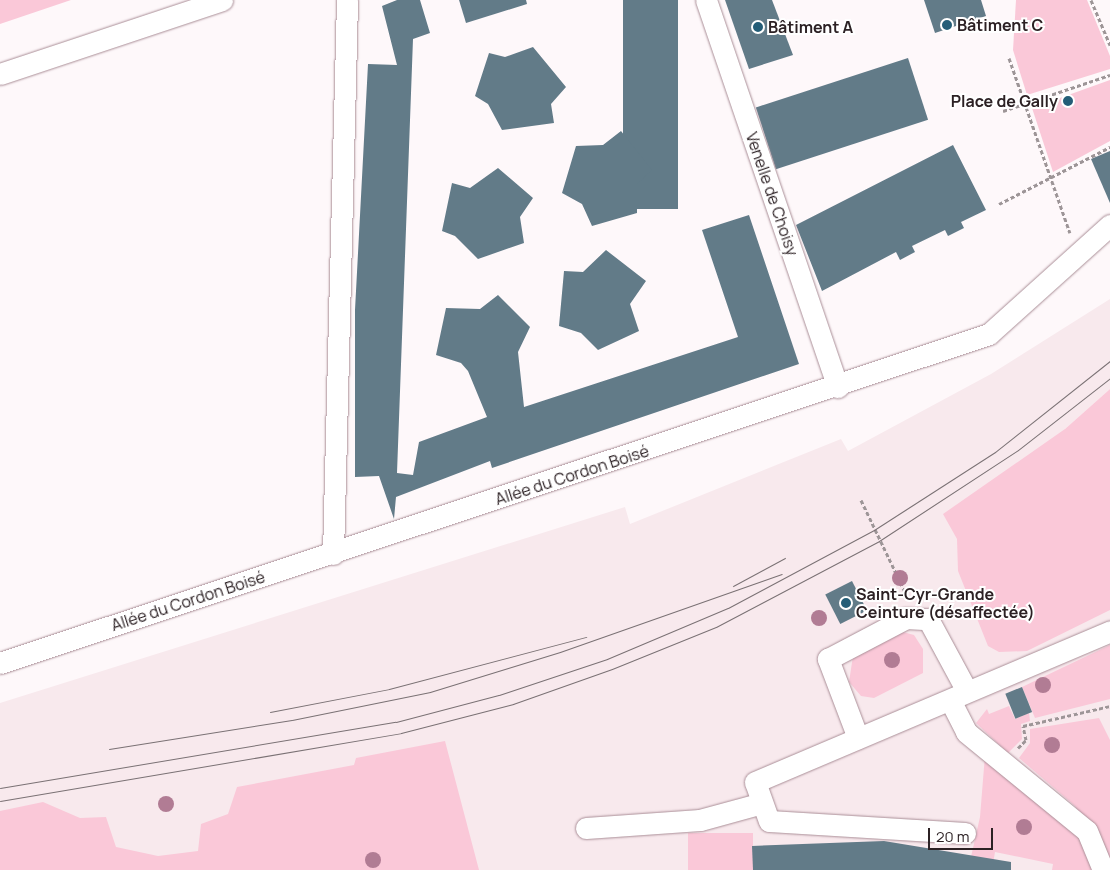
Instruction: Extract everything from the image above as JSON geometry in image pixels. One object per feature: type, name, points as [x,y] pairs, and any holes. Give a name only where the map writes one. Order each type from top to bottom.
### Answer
[{"type":"street","points":[[0,74],[222,0]]},
{"type":"street","points":[[333,554],[347,0]]},
{"type":"street","name":"Venelle de Choisy","points":[[706,0],[838,387]]},
{"type":"street","name":"Allée du Cordon Boisé","points":[[0,663],[838,387],[989,334],[1110,225]]},
{"type":"street","points":[[858,738],[828,659],[906,618],[928,619],[959,696],[966,732],[1086,831],[1103,870]]},
{"type":"street","points":[[964,832],[769,821],[755,782],[1110,631]]},
{"type":"street","points":[[586,828],[700,820],[762,803]]},
{"type":"path","points":[[1091,0],[1110,45]]},
{"type":"path","points":[[1009,58],[1078,255]]},
{"type":"path","points":[[1003,111],[1110,75]]},
{"type":"path","points":[[999,204],[1110,147]]},
{"type":"path","points":[[861,500],[918,619]]},
{"type":"path","points":[[1003,762],[1026,740],[1023,726],[1110,706]]},
{"type":"shaded area","points":[[0,0],[71,0],[0,24]]},
{"type":"shaded area","points":[[1016,0],[1087,0],[1110,56],[1110,69],[1027,95],[1013,50]]},
{"type":"shaded area","points":[[1110,80],[1110,141],[1053,172],[1032,108]]},
{"type":"shaded area","points":[[1110,299],[1110,389],[1065,429],[1110,516],[1110,870],[0,870],[0,703],[625,507],[630,524],[841,439],[848,451],[991,374]]},
{"type":"shaded area","points":[[1110,389],[1110,610],[1027,651],[999,652],[988,646],[958,571],[957,539],[943,514],[1065,429]]},
{"type":"shaded area","points":[[899,631],[914,635],[923,649],[923,673],[874,698],[861,696],[849,682],[853,656]]},
{"type":"shaded area","points":[[1110,645],[1110,699],[1035,718],[1022,687]]},
{"type":"shaded area","points":[[1009,706],[1015,719],[1029,713],[1030,721],[1021,724],[1022,739],[1008,753],[976,723],[987,709],[989,714]]},
{"type":"shaded area","points":[[1099,718],[1110,740],[1110,866],[1075,806],[1019,758],[1030,743],[1030,729]]},
{"type":"shaded area","points":[[445,741],[479,870],[0,870],[0,811],[43,802],[80,818],[106,817],[116,847],[158,856],[198,851],[201,824],[228,814],[237,787],[354,765],[356,758]]},
{"type":"shaded area","points":[[985,755],[1082,837],[1097,870],[1052,870],[1053,864],[995,852],[992,870],[968,870],[980,817]]},
{"type":"shaded area","points":[[688,833],[753,833],[753,870],[688,870]]},
{"type":"building","points":[[397,0],[420,0],[430,33],[413,39],[397,473],[413,475],[419,442],[487,417],[468,371],[461,363],[436,355],[446,308],[480,309],[498,295],[530,327],[518,352],[524,407],[738,337],[702,230],[749,215],[799,364],[492,468],[490,461],[396,497],[394,519],[379,476],[355,477],[355,310],[368,64],[397,65],[382,6]]},
{"type":"building","points":[[459,0],[526,0],[527,4],[466,23]]},
{"type":"building","points":[[623,0],[678,0],[678,209],[623,209]]},
{"type":"building","name":"Bâtiment A","points":[[725,0],[772,0],[793,55],[749,69]]},
{"type":"building","name":"Bâtiment C","points":[[924,0],[981,0],[986,16],[935,33]]},
{"type":"building","points":[[533,47],[566,87],[551,104],[554,123],[502,130],[488,104],[475,96],[489,53],[505,57]]},
{"type":"building","points":[[908,58],[928,120],[776,169],[756,107]]},
{"type":"building","points":[[621,131],[652,170],[637,184],[637,213],[592,226],[582,204],[562,193],[576,146],[603,145]]},
{"type":"building","points":[[953,145],[986,210],[961,222],[964,228],[948,236],[945,230],[912,246],[915,252],[900,260],[896,252],[822,291],[796,225]]},
{"type":"building","points":[[1110,151],[1110,203],[1091,159]]},
{"type":"building","points":[[498,168],[533,198],[520,217],[524,243],[478,259],[455,236],[442,231],[452,183],[470,188]]},
{"type":"building","points":[[606,250],[646,281],[630,304],[639,331],[598,350],[581,333],[559,326],[564,271],[583,272]]},
{"type":"building","name":"Saint-Cyr-Grande Ceinture (désaffectée)","points":[[852,581],[867,610],[840,624],[825,595]]},
{"type":"building","points":[[1022,687],[1032,712],[1015,719],[1005,694]]},
{"type":"building","points":[[884,841],[1011,862],[1011,870],[753,870],[752,846]]},
{"type":"tram line","points":[[0,788],[396,722],[499,695],[607,659],[728,608],[874,530],[995,452],[1110,361]]},
{"type":"tram line","points":[[0,801],[401,733],[513,704],[612,669],[716,627],[879,541],[1018,450],[1110,378]]},
{"type":"tram line","points":[[733,586],[785,558]]},
{"type":"tram line","points":[[109,749],[292,720],[430,692],[560,652],[782,574]]},
{"type":"tram line","points":[[270,712],[389,689],[586,637]]},
{"type":"place","name":"Bâtiment C","points":[[947,25]]},
{"type":"place","name":"Bâtiment A","points":[[758,27]]},
{"type":"place","name":"Place de Gally","points":[[1068,101]]},
{"type":"place","name":"Saint-Cyr-Grande Ceinture (désaffectée)","points":[[846,603]]}]
